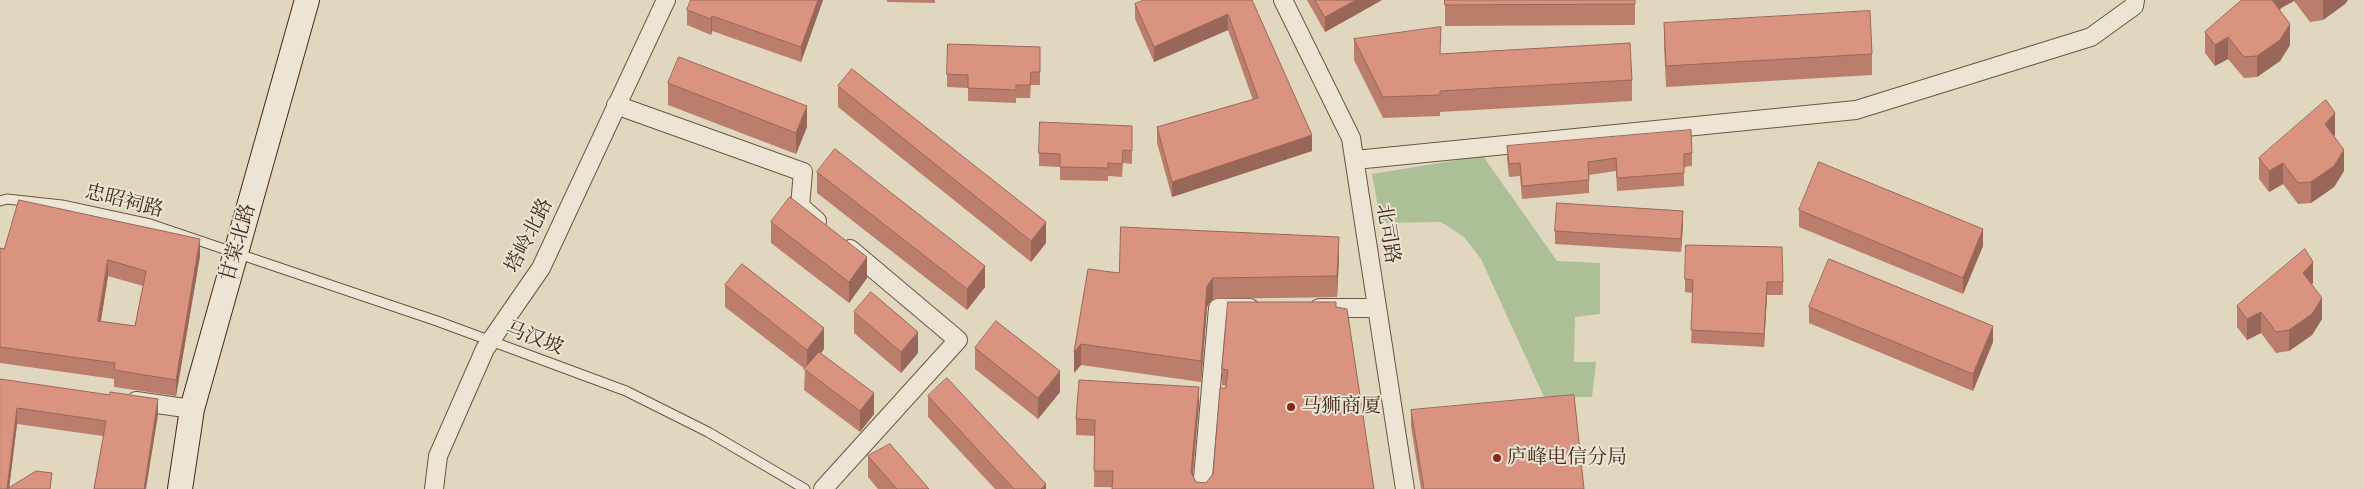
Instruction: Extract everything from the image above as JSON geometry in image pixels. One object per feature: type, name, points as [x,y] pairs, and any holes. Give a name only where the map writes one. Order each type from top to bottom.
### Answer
[{"type":"street","name":"甘棠北路","points":[[180,489],[192,409],[307,0]]},
{"type":"street","name":"塔岭北路","points":[[434,489],[438,456],[485,349],[541,268],[666,0]]},
{"type":"street","name":"北司路","points":[[1282,0],[1351,138],[1405,489]]},
{"type":"street","points":[[1355,160],[1856,110],[2091,37],[2134,6],[2135,0]]},
{"type":"street","points":[[616,105],[803,172],[800,206],[958,340],[823,489]]},
{"type":"street","points":[[1202,489],[1218,308],[1268,308]]},
{"type":"street","points":[[1298,308],[1377,308]]},
{"type":"street","points":[[115,398],[192,409]]},
{"type":"lane","name":"忠昭祠路","points":[[0,201],[7,199],[62,205],[150,224],[236,254]]},
{"type":"lane","name":"马汉坡","points":[[236,254],[490,341],[626,391],[708,432],[805,489]]},
{"type":"green space","points":[[1483,156],[1557,261],[1600,263],[1600,314],[1575,317],[1574,362],[1596,362],[1592,397],[1544,397],[1481,259],[1464,237],[1441,222],[1381,223],[1372,174]]},
{"type":"building","points":[[691,0],[818,0],[801,47],[712,16],[711,19],[687,10]]},
{"type":"building","points":[[1144,0],[1252,0],[1312,135],[1172,182],[1157,127],[1258,98],[1228,14],[1154,47],[1135,4]]},
{"type":"building","points":[[1315,0],[1356,0],[1325,17]]},
{"type":"building","points":[[1445,0],[1635,0],[1635,4],[1445,5]]},
{"type":"building","points":[[2242,0],[2272,0],[2290,24],[2280,40],[2257,56],[2244,57],[2228,37],[2215,45],[2205,32]]},
{"type":"building","points":[[1870,11],[1872,54],[1666,66],[1664,23]]},
{"type":"building","points":[[1441,27],[1440,54],[1630,43],[1632,80],[1440,91],[1440,95],[1383,97],[1354,39]]},
{"type":"building","points":[[948,44],[1040,47],[1040,72],[1031,72],[1030,85],[1016,85],[1016,90],[968,88],[968,75],[947,74]]},
{"type":"building","points":[[679,57],[807,106],[796,133],[668,83]]},
{"type":"building","points":[[852,69],[1046,222],[1031,241],[838,86]]},
{"type":"building","points":[[2326,100],[2335,113],[2325,124],[2344,150],[2334,166],[2311,182],[2298,183],[2283,163],[2269,171],[2259,158]]},
{"type":"building","points":[[1040,122],[1132,126],[1132,151],[1123,150],[1122,164],[1108,163],[1108,168],[1060,167],[1060,154],[1039,153]]},
{"type":"building","points":[[1691,130],[1692,153],[1684,154],[1684,173],[1617,178],[1616,158],[1588,162],[1589,180],[1522,186],[1520,163],[1509,164],[1507,146]]},
{"type":"building","points":[[835,149],[985,266],[967,289],[817,172]]},
{"type":"building","points":[[1819,162],[1983,229],[1963,278],[1799,210]]},
{"type":"building","points":[[790,197],[867,257],[849,282],[771,222]]},
{"type":"building","points":[[19,200],[200,239],[176,380],[114,370],[115,363],[0,347],[0,248],[4,249]],"holes":[[[108,260],[146,271],[135,326],[98,321]]]},
{"type":"building","points":[[1557,203],[1683,211],[1681,239],[1555,231]]},
{"type":"building","points":[[1121,227],[1339,237],[1337,276],[1213,278],[1207,286],[1201,361],[1081,344],[1074,352],[1088,269],[1119,273]]},
{"type":"building","points":[[1686,245],[1782,247],[1783,282],[1767,282],[1764,334],[1691,330],[1693,280],[1685,279]]},
{"type":"building","points":[[2305,249],[2313,262],[2303,273],[2322,298],[2312,314],[2289,330],[2276,332],[2261,312],[2247,319],[2237,306]]},
{"type":"building","points":[[1829,259],[1993,326],[1973,374],[1809,307]]},
{"type":"building","points":[[742,264],[824,328],[807,350],[725,285]]},
{"type":"building","points":[[871,292],[918,332],[901,352],[854,312]]},
{"type":"building","name":"马狮商厦","points":[[1228,302],[1336,302],[1336,307],[1347,309],[1374,489],[1112,489],[1113,471],[1094,471],[1095,420],[1076,419],[1079,380],[1199,387],[1191,472],[1196,482],[1206,483],[1213,474],[1220,388],[1226,388],[1228,370],[1222,369]]},
{"type":"building","points":[[996,321],[1060,371],[1038,398],[975,348]]},
{"type":"building","points":[[819,352],[874,393],[860,411],[804,369]]},
{"type":"building","points":[[947,378],[1046,484],[1041,489],[1014,489],[928,396]]},
{"type":"building","points":[[0,379],[110,395],[110,392],[158,399],[144,489],[94,489],[106,421],[17,408],[7,489],[0,489]]},
{"type":"building","name":"庐峰电信分局","points":[[1574,395],[1584,489],[1424,489],[1411,410]]},
{"type":"building","points":[[890,444],[929,489],[897,489],[868,456]]},
{"type":"building","points":[[36,471],[52,473],[50,489],[7,489]]},
{"type":"place","name":"马狮商厦","points":[[1291,407]]},
{"type":"place","name":"庐峰电信分局","points":[[1497,458]]}]
